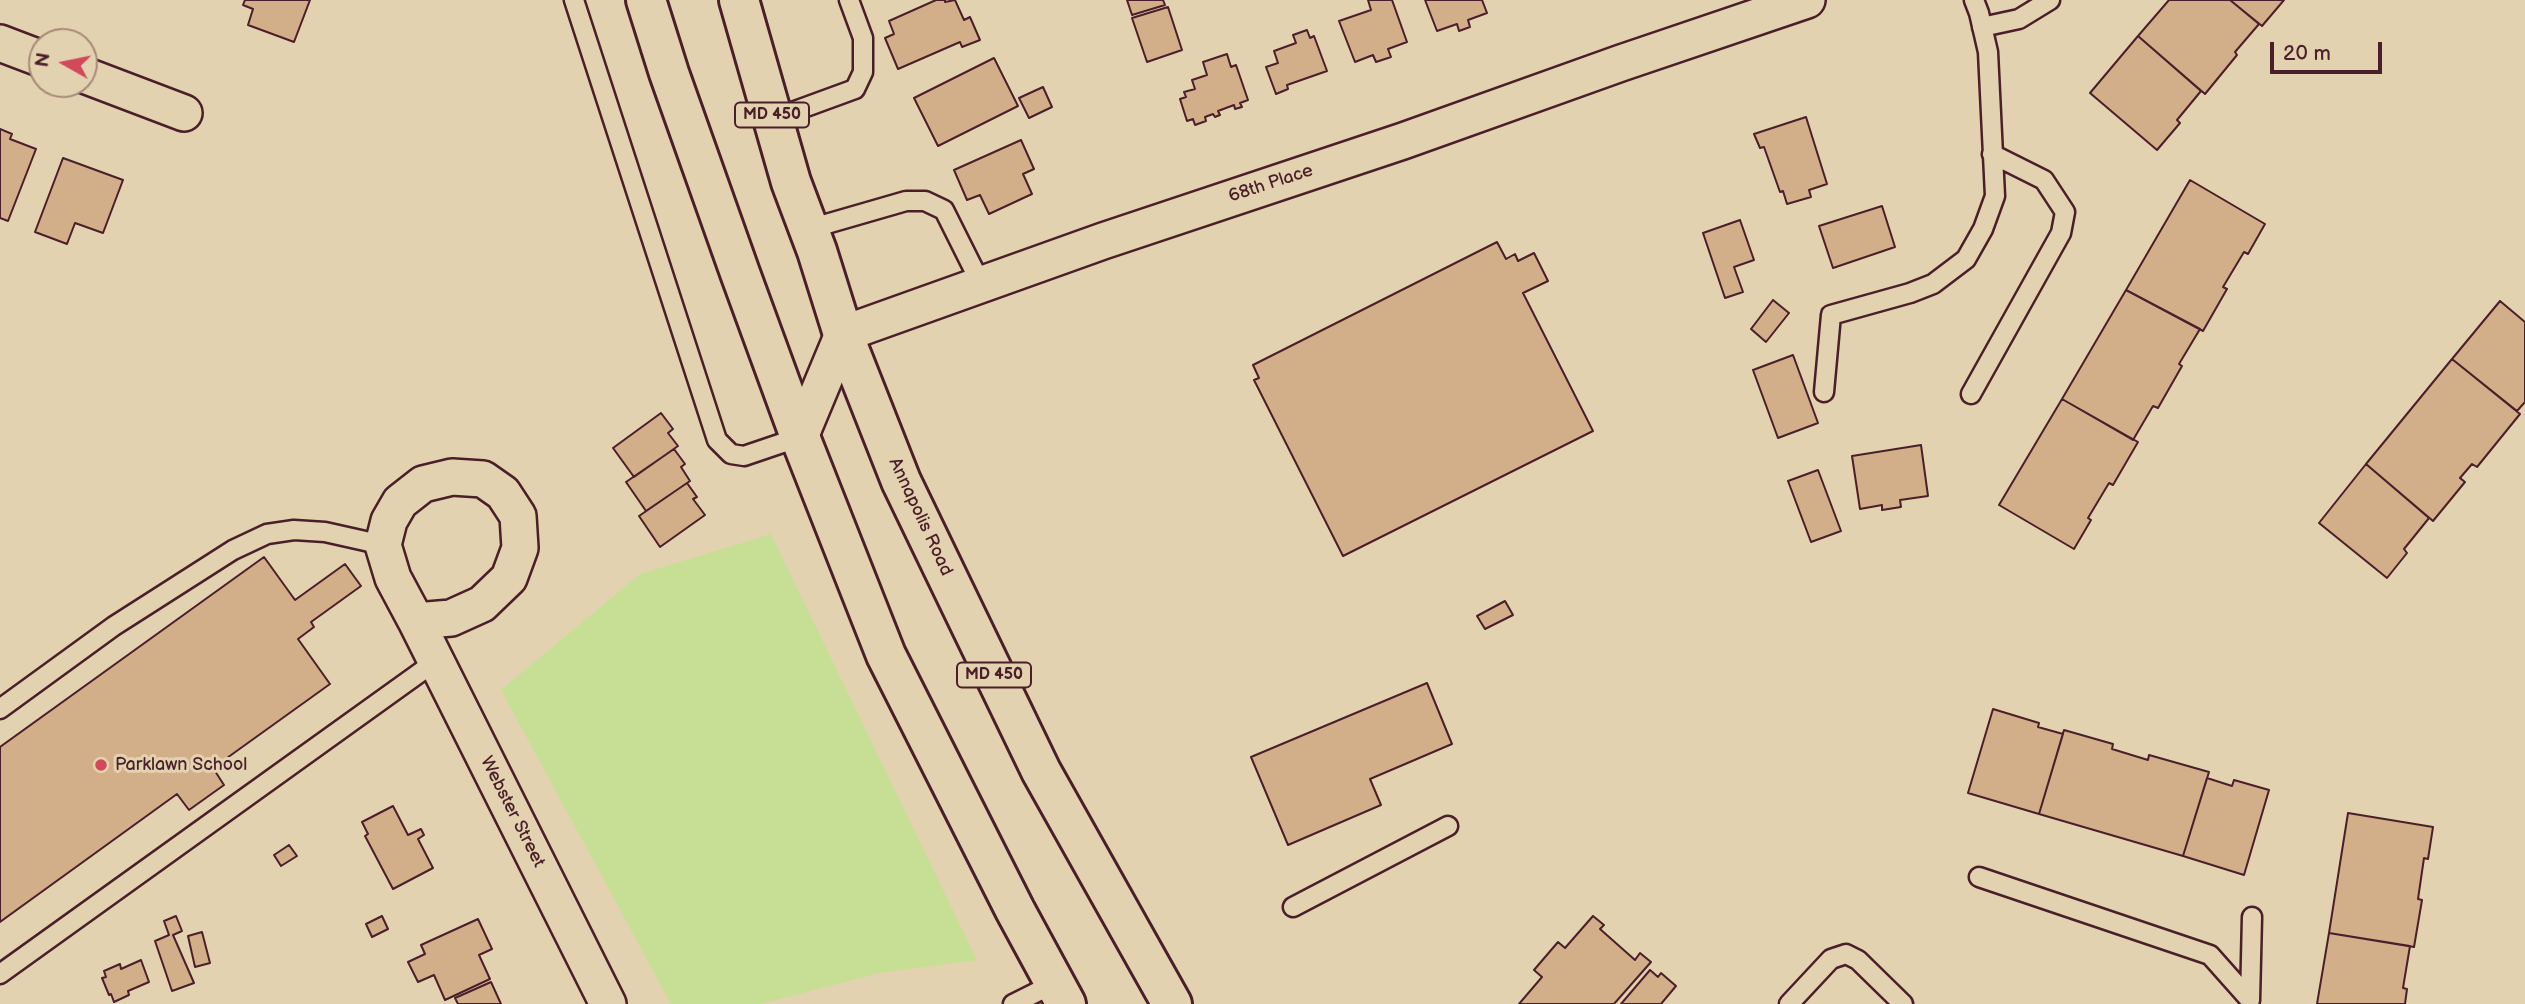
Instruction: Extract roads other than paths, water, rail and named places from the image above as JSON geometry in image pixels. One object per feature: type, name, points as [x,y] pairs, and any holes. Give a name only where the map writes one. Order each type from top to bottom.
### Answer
[{"type":"main road","points":[[646,0],[682,110],[800,437],[886,655],[1015,910],[1061,993]]},
{"type":"main road","name":"Annapolis Road","points":[[739,0],[792,183],[843,334],[901,481],[1035,759],[1172,1004]]},
{"type":"street","name":"68th Place","points":[[843,334],[1248,191],[1404,141],[1807,0]]},
{"type":"street","points":[[0,43],[28,54]]},
{"type":"street","points":[[98,80],[184,113]]},
{"type":"street","points":[[800,437],[843,334]]},
{"type":"street","points":[[452,477],[483,479],[503,494],[518,516],[520,548],[509,578],[482,604],[451,618],[416,621],[393,578],[383,545],[389,521],[400,502],[423,484],[452,477]]},
{"type":"street","name":"Webster Street","points":[[416,621],[608,1004]]},
{"type":"lane","points":[[574,0],[717,440],[731,454],[744,456],[800,437]]},
{"type":"lane","points":[[773,119],[855,89],[863,72],[863,38],[849,0]]},
{"type":"lane","points":[[1824,392],[1831,315],[1933,284],[1966,259],[1983,229],[1995,196],[1988,52],[1974,0]]},
{"type":"lane","points":[[1982,27],[2019,19],[2050,0]]},
{"type":"lane","points":[[1971,394],[2061,233],[2065,212],[2044,180],[1992,154]]},
{"type":"lane","points":[[809,229],[906,201],[925,201],[944,209],[981,284]]},
{"type":"lane","points":[[0,709],[114,626],[233,550],[267,534],[294,530],[325,531],[383,545]]},
{"type":"lane","points":[[0,974],[436,661]]},
{"type":"lane","points":[[1293,907],[1448,827]]},
{"type":"lane","points":[[1979,877],[2210,955],[2250,1000],[2252,917]]},
{"type":"lane","points":[[1789,1004],[1831,959],[1846,954],[1858,960],[1903,1004]]},
{"type":"lane","points":[[1013,1004],[1061,993]]},
{"type":"place","name":"Parklawn School","points":[[101,765]]}]
